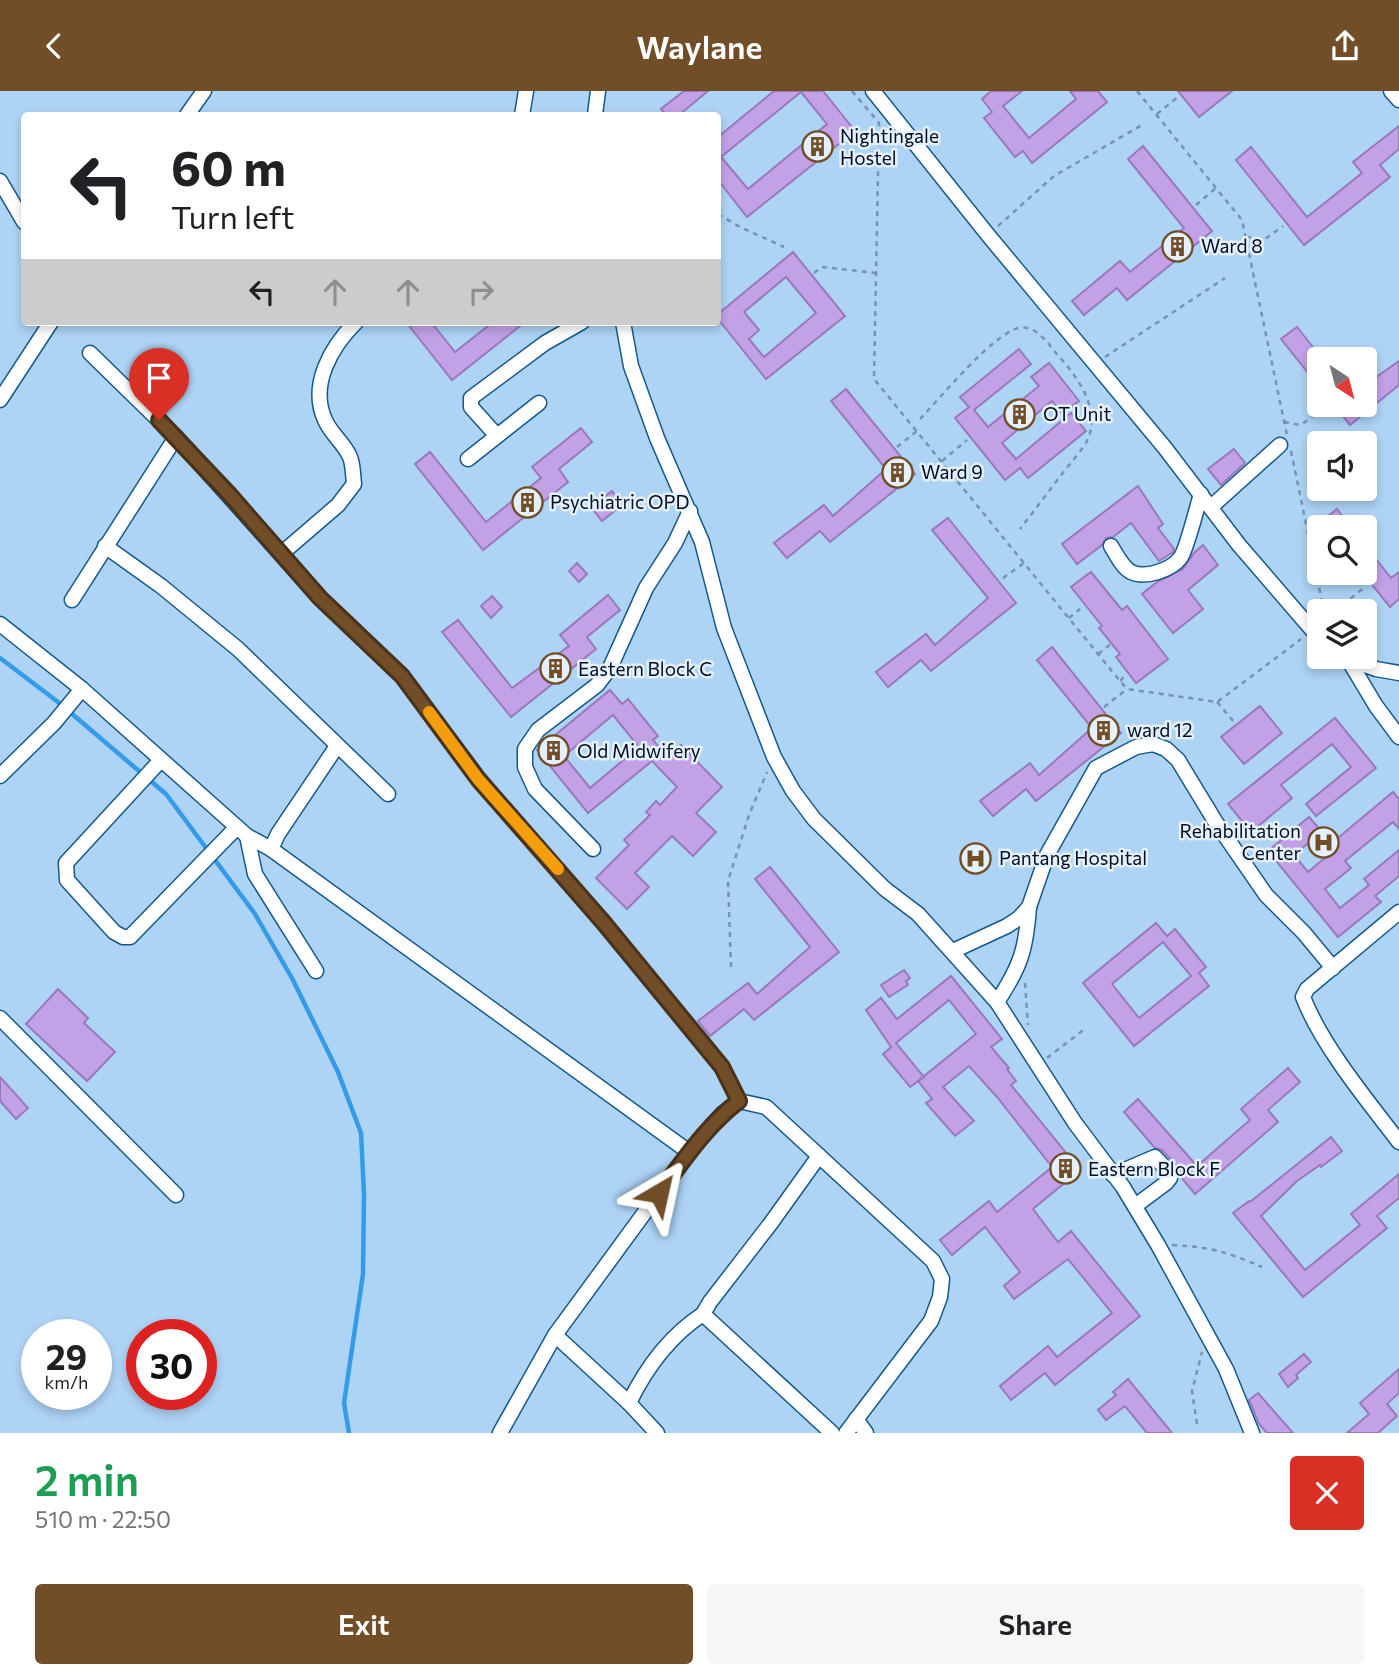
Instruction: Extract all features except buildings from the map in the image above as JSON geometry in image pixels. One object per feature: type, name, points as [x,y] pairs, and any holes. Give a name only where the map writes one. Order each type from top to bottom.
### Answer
[{"type":"street","points":[[189,112],[204,91]]},
{"type":"street","points":[[522,112],[526,91]]},
{"type":"street","points":[[595,112],[598,91]]},
{"type":"street","points":[[873,91],[1307,625]]},
{"type":"street","points":[[1391,91],[1399,100]]},
{"type":"street","points":[[0,181],[21,217]]},
{"type":"street","points":[[0,400],[48,326]]},
{"type":"street","points":[[281,554],[338,505],[354,484],[350,457],[325,420],[318,394],[331,352],[353,326]]},
{"type":"street","points":[[497,436],[471,407],[471,398],[545,343],[575,326]]},
{"type":"street","points":[[624,326],[635,378],[657,438],[690,512],[713,580],[724,628],[774,757],[793,791],[814,819],[885,889],[918,914],[997,1002],[1075,1123],[1135,1206],[1205,1328],[1226,1369],[1252,1433]]},
{"type":"street","points":[[90,353],[176,437],[320,598],[402,676],[478,779],[604,923],[722,1067],[739,1101]]},
{"type":"street","points":[[468,459],[539,403]]},
{"type":"street","points":[[72,600],[176,437]]},
{"type":"street","points":[[1211,507],[1286,443]]},
{"type":"street","points":[[1111,546],[1125,567],[1133,573],[1144,574],[1168,569],[1181,556],[1201,494]]},
{"type":"street","points":[[593,849],[535,789],[525,767],[525,749],[538,730],[597,685],[610,668],[646,588],[675,543],[690,512]]},
{"type":"street","points":[[105,546],[161,586],[229,642],[388,794]]},
{"type":"street","points":[[0,624],[82,689],[156,765],[242,832],[271,849],[689,1152]]},
{"type":"street","points":[[1353,669],[1399,737]]},
{"type":"street","points":[[1376,669],[1399,673]]},
{"type":"street","points":[[0,776],[54,723],[82,689]]},
{"type":"street","points":[[997,1002],[1023,955],[1029,907],[1047,855],[1096,768],[1136,747],[1153,744],[1166,749],[1178,760],[1215,821],[1266,895],[1304,933],[1333,968]]},
{"type":"street","points":[[271,849],[278,834],[337,746]]},
{"type":"street","points":[[156,765],[66,863],[67,880],[114,932],[130,937],[206,858],[219,846],[242,832]]},
{"type":"street","points":[[242,832],[255,874],[316,971]]},
{"type":"street","points":[[953,951],[1007,926],[1029,907]]},
{"type":"street","points":[[1399,912],[1307,989],[1303,997],[1332,1050],[1399,1142]]},
{"type":"street","points":[[0,1019],[176,1195]]},
{"type":"street","points":[[499,1433],[555,1335],[689,1152],[722,1114],[739,1101],[766,1107],[933,1261],[942,1279],[940,1297],[931,1321],[846,1433]]},
{"type":"street","points":[[629,1403],[648,1371],[675,1337],[704,1314],[710,1301],[819,1156]]},
{"type":"street","points":[[1113,1175],[1151,1157],[1158,1160],[1170,1173],[1166,1183],[1135,1206]]},
{"type":"street","points":[[704,1314],[832,1433]]},
{"type":"street","points":[[555,1335],[629,1403],[657,1433]]},
{"type":"street","points":[[856,1419],[866,1433]]},
{"type":"path","points":[[852,91],[879,123],[874,379],[1127,689],[1217,702],[1234,722]]},
{"type":"path","points":[[1137,91],[1242,220],[1284,422],[1286,443],[1321,599]]},
{"type":"path","points":[[1157,114],[1179,96]]},
{"type":"path","points":[[988,235],[1054,176],[1142,125]]},
{"type":"path","points":[[1196,205],[1216,188]]},
{"type":"path","points":[[721,215],[740,227],[784,247]]},
{"type":"path","points":[[1246,237],[1265,239],[1283,226]]},
{"type":"path","points":[[814,273],[822,267],[876,273]]},
{"type":"path","points":[[1095,364],[1225,278]]},
{"type":"path","points":[[920,419],[992,345],[1009,333],[1020,328],[1029,328],[1041,335],[1074,372],[1088,398],[1091,420],[1088,438],[1020,529]]},
{"type":"path","points":[[1284,422],[1301,425],[1311,417]]},
{"type":"path","points":[[897,447],[917,431]]},
{"type":"path","points":[[942,461],[967,440]]},
{"type":"path","points":[[1003,578],[1024,563]]},
{"type":"path","points":[[1350,599],[1364,587]]},
{"type":"path","points":[[1069,618],[1080,609]]},
{"type":"path","points":[[1217,702],[1307,640]]},
{"type":"path","points":[[1098,654],[1111,644]]},
{"type":"path","points":[[1120,681],[1126,675]]},
{"type":"path","points":[[1104,707],[1127,689]]},
{"type":"path","points":[[731,967],[728,881],[749,815],[774,757]]},
{"type":"path","points":[[1025,982],[1030,1050]]},
{"type":"path","points":[[1039,1064],[1086,1028]]},
{"type":"path","points":[[1158,1245],[1197,1246],[1224,1251],[1262,1267]]},
{"type":"path","points":[[1197,1424],[1192,1391],[1205,1328]]},
{"type":"waterway","points":[[0,658],[58,702],[166,794],[255,914],[293,980],[338,1072],[361,1133],[364,1194],[363,1274],[344,1403],[349,1433]]},
{"type":"slow traffic","points":[[429,712],[478,779],[558,869]]},
{"type":"place","name":"Nightingale Hostel","points":[[817,147]]},
{"type":"place","name":"Ward 8","points":[[1178,246]]},
{"type":"place","name":"OT Unit","points":[[1020,414]]},
{"type":"place","name":"Ward 9","points":[[898,472]]},
{"type":"place","name":"Psychiatric OPD","points":[[527,502]]},
{"type":"place","name":"Eastern Block C","points":[[555,669]]},
{"type":"place","name":"ward 12","points":[[1104,730]]},
{"type":"place","name":"Old Midwifery","points":[[554,751]]},
{"type":"place","name":"Rehabilitation Center","points":[[1324,842]]},
{"type":"place","name":"Pantang Hospital","points":[[976,858]]},
{"type":"place","name":"Eastern Block F","points":[[1065,1169]]},
{"type":"route","points":[[159,420],[229,494],[320,598],[402,676],[478,779],[604,923],[722,1067],[739,1101],[707,1130],[659,1193]]}]
